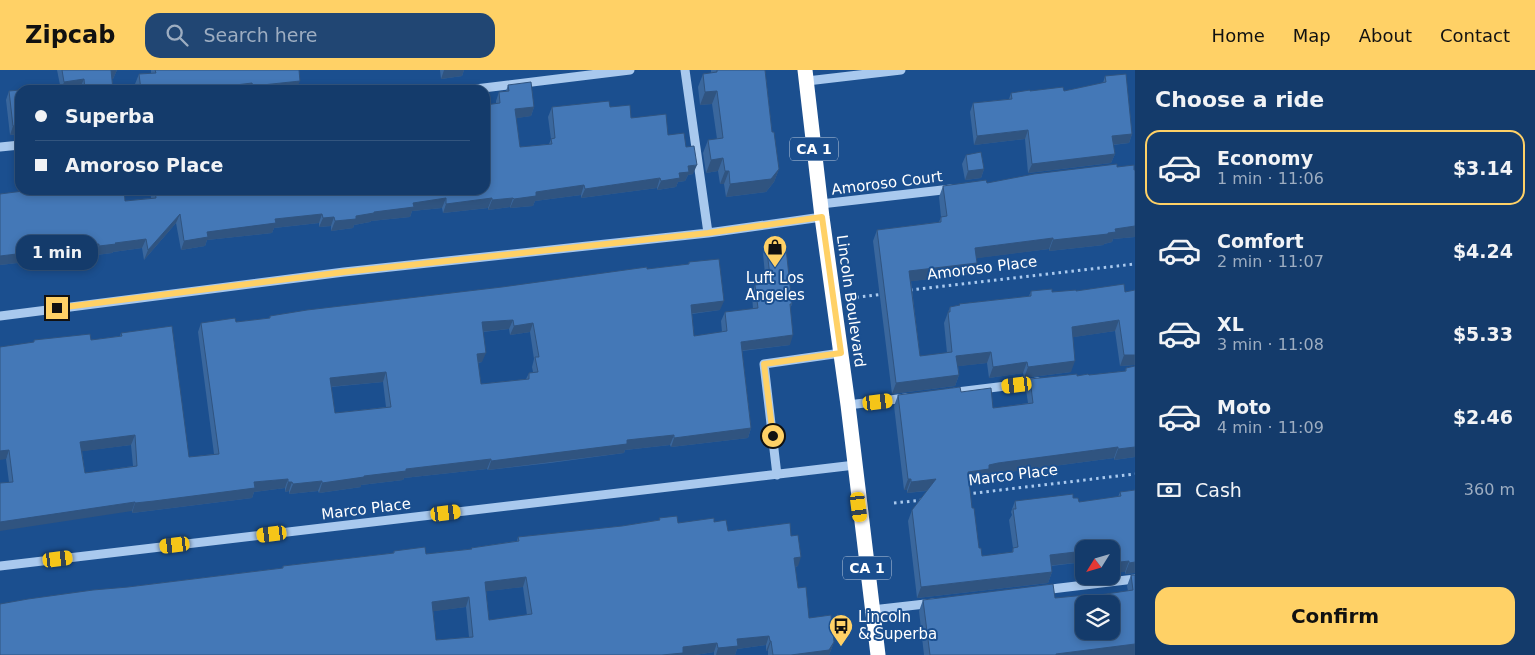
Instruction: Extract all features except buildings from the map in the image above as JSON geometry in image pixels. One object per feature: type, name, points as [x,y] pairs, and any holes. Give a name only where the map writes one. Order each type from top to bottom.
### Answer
[{"type":"highway","name":"Lincoln Boulevard","points":[[806,76],[821,211],[848,405],[878,655]]},
{"type":"street","points":[[490,87],[630,70]]},
{"type":"street","points":[[685,70],[708,233]]},
{"type":"street","points":[[806,76],[902,70]]},
{"type":"street","points":[[0,148],[15,146]]},
{"type":"street","name":"Amoroso Court","points":[[821,211],[961,187]]},
{"type":"street","points":[[0,316],[344,272],[708,233],[821,211]]},
{"type":"street","points":[[777,474],[764,364],[841,353]]},
{"type":"street","points":[[938,394],[1046,382]]},
{"type":"street","points":[[848,405],[918,397]]},
{"type":"street","name":"Marco Place","points":[[0,566],[855,465]]},
{"type":"street","points":[[1036,591],[1135,579]]},
{"type":"street","points":[[872,610],[948,601]]},
{"type":"path","name":"Amoroso Place","points":[[905,291],[1135,264]]},
{"type":"path","points":[[833,300],[886,293]]},
{"type":"path","name":"Marco Place","points":[[961,495],[1135,474]]},
{"type":"path","points":[[894,503],[932,498]]},
{"type":"place","name":"Luft Los Angeles","points":[[775,268]]},
{"type":"place","name":"Lincoln & Superba","points":[[841,647]]},
{"type":"route","points":[[57,308],[344,272],[708,233],[822,217],[841,353],[764,364],[773,436]]}]
